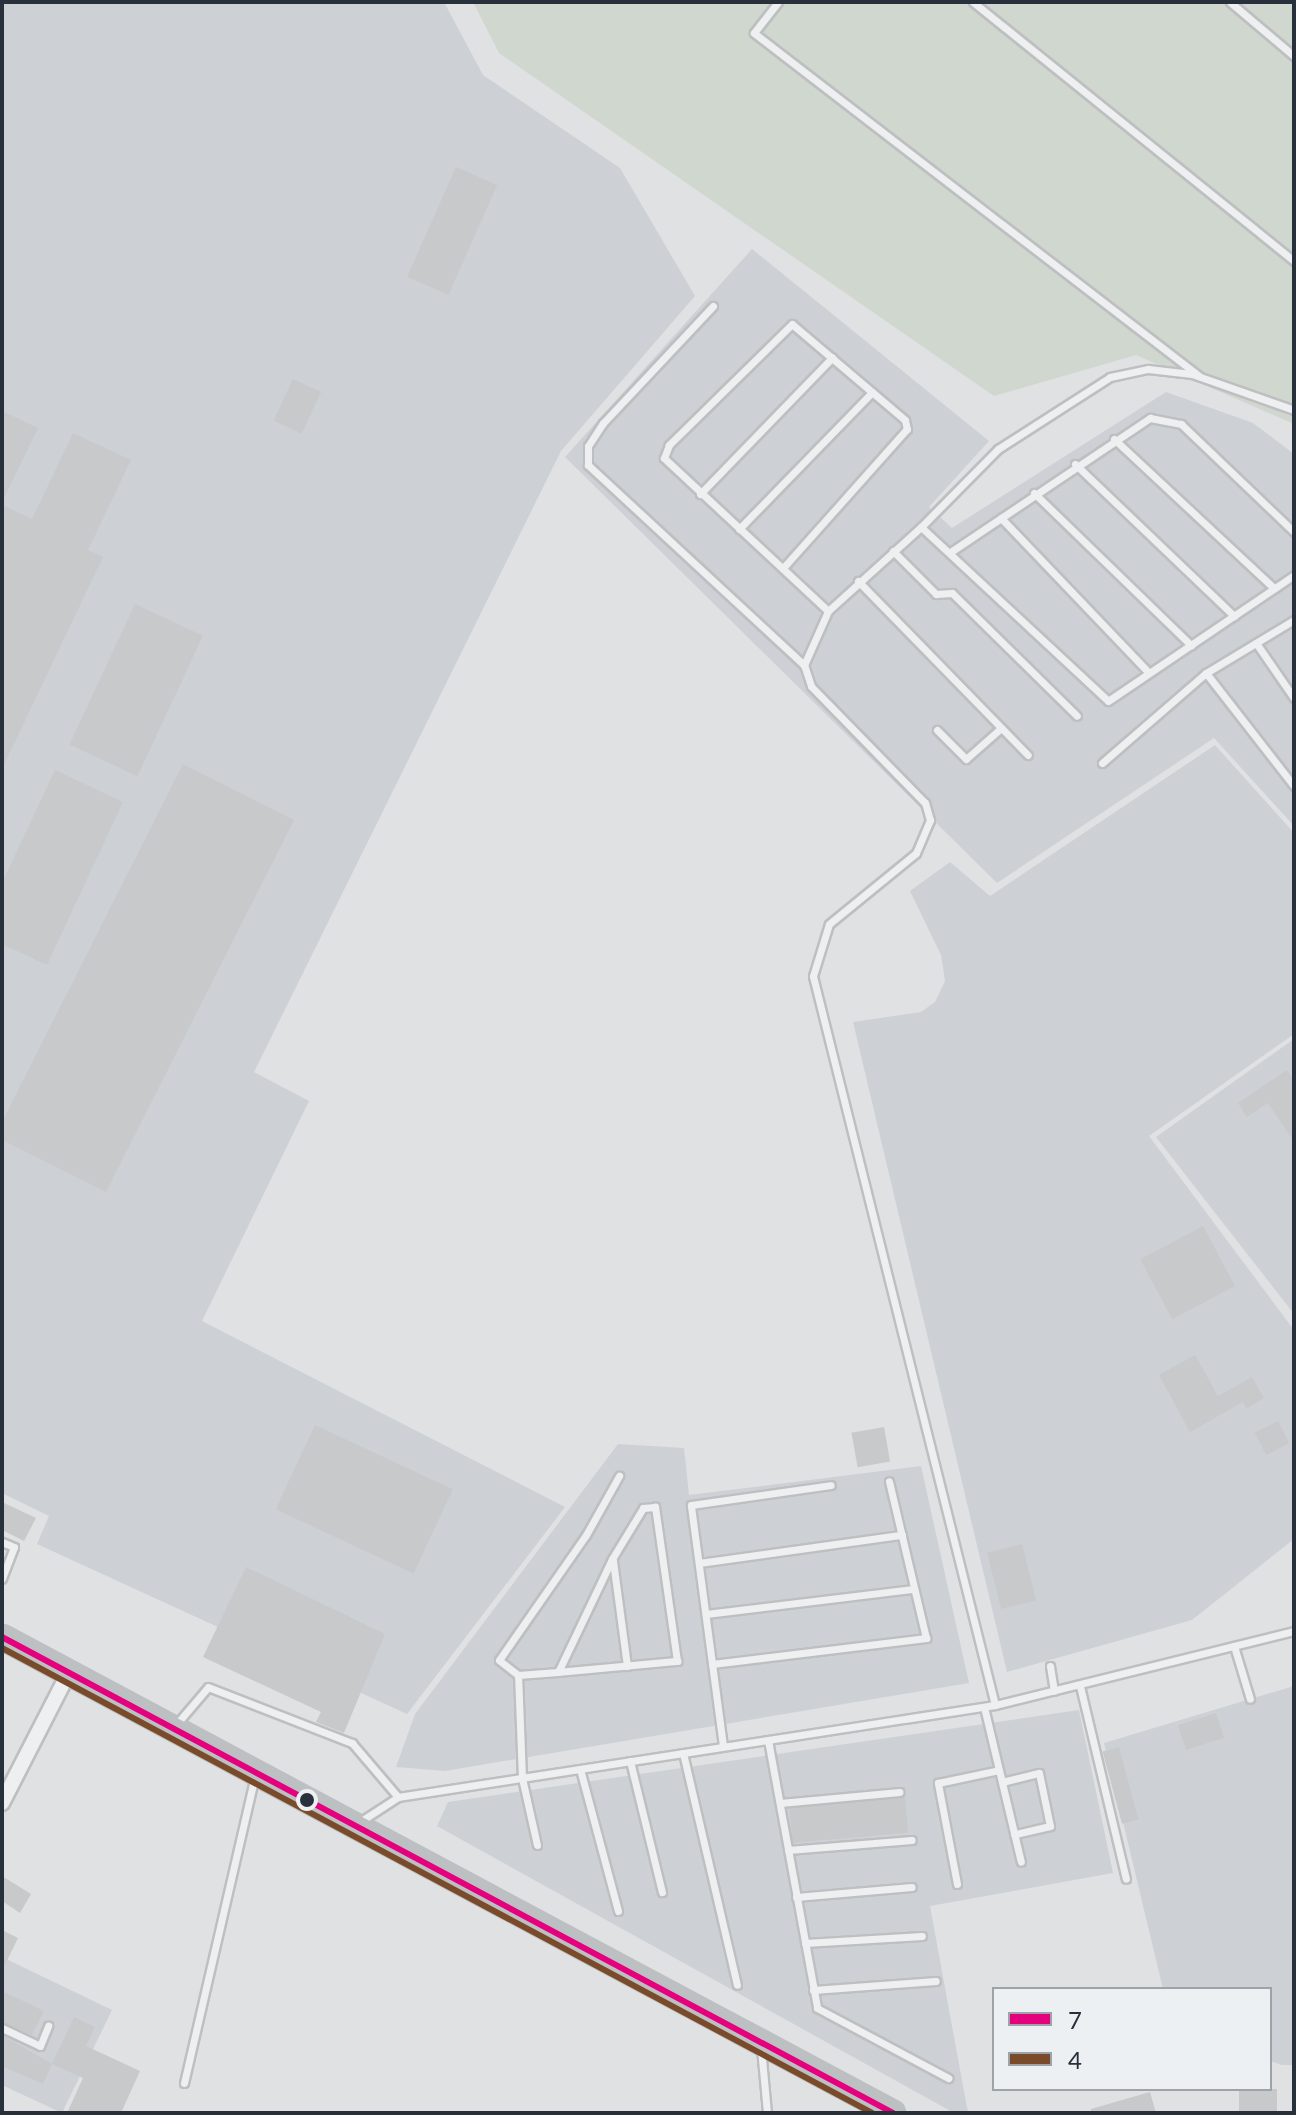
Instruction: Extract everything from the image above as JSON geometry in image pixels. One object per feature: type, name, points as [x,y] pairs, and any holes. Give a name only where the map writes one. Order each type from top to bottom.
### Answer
[{"type":"main road","points":[[2,1637],[256,1769],[761,2048],[893,2113]]},
{"type":"street","points":[[2,1803],[68,1674]]},
{"type":"lane","points":[[778,2],[754,33],[1199,376]]},
{"type":"lane","points":[[973,2],[1294,261]]},
{"type":"lane","points":[[1230,2],[1294,56]]},
{"type":"lane","points":[[713,306],[603,423],[588,446],[588,465],[804,665],[811,686],[925,803],[930,820],[916,853],[829,924],[813,976],[995,1705]]},
{"type":"lane","points":[[783,568],[901,442],[905,420],[792,324],[669,445],[664,458],[828,611]]},
{"type":"lane","points":[[700,494],[832,358]]},
{"type":"lane","points":[[804,665],[828,611],[921,527],[998,449],[1110,377],[1148,369],[1199,376],[1294,410]]},
{"type":"lane","points":[[739,529],[872,392]]},
{"type":"lane","points":[[952,551],[1075,464],[1150,418],[1181,424],[1294,532]]},
{"type":"lane","points":[[1114,439],[1274,588]]},
{"type":"lane","points":[[1075,464],[1234,616]]},
{"type":"lane","points":[[1034,493],[1191,645]]},
{"type":"lane","points":[[1001,518],[1149,673]]},
{"type":"lane","points":[[921,527],[952,551],[1108,701],[1294,575]]},
{"type":"lane","points":[[893,551],[936,594],[952,593],[1077,716]]},
{"type":"lane","points":[[858,581],[1028,755]]},
{"type":"lane","points":[[1102,763],[1206,673],[1294,620]]},
{"type":"lane","points":[[1256,643],[1294,698]]},
{"type":"lane","points":[[1206,673],[1294,786]]},
{"type":"lane","points":[[937,730],[966,759],[1001,728]]},
{"type":"lane","points":[[558,1672],[612,1559],[643,1508],[655,1507],[677,1661],[627,1666],[558,1672],[518,1675],[499,1660],[586,1535],[619,1476]]},
{"type":"lane","points":[[712,1664],[926,1638],[889,1481]]},
{"type":"lane","points":[[723,1746],[691,1505],[831,1485]]},
{"type":"lane","points":[[699,1563],[902,1535]]},
{"type":"lane","points":[[2,1542],[14,1547],[2,1579]]},
{"type":"lane","points":[[612,1559],[627,1666]]},
{"type":"lane","points":[[706,1614],[914,1589]]},
{"type":"lane","points":[[356,1824],[398,1797],[995,1705],[1294,1631]]},
{"type":"lane","points":[[1234,1646],[1250,1699]]},
{"type":"lane","points":[[1050,1666],[1054,1691]]},
{"type":"lane","points":[[518,1675],[522,1778],[537,1845]]},
{"type":"lane","points":[[1080,1686],[1126,1879]]},
{"type":"lane","points":[[174,1727],[208,1687],[352,1743],[398,1797]]},
{"type":"lane","points":[[984,1707],[1021,1862]]},
{"type":"lane","points":[[768,1740],[817,2008],[948,2078]]},
{"type":"lane","points":[[683,1753],[737,1985]]},
{"type":"lane","points":[[630,1761],[662,1892]]},
{"type":"lane","points":[[184,2083],[256,1769]]},
{"type":"lane","points":[[580,1769],[618,1911]]},
{"type":"lane","points":[[957,1884],[938,1783],[999,1770]]},
{"type":"lane","points":[[1002,1782],[1039,1773],[1050,1826],[1014,1834]]},
{"type":"lane","points":[[780,1803],[899,1792]]},
{"type":"lane","points":[[788,1850],[912,1840]]},
{"type":"lane","points":[[796,1897],[912,1887]]},
{"type":"lane","points":[[805,1943],[922,1936]]},
{"type":"lane","points":[[813,1990],[936,1981]]},
{"type":"lane","points":[[2,2028],[40,2046],[48,2026]]},
{"type":"lane","points":[[761,2048],[767,2113]]},
{"type":"shaded area","points":[[2,2],[444,2],[483,75],[620,168],[695,296],[561,451],[254,1072],[309,1101],[202,1321],[565,1507],[407,1714],[37,1544],[49,1516],[2,1493]]},
{"type":"shaded area","points":[[473,2],[1294,2],[1294,424],[1136,355],[994,396],[499,53]]},
{"type":"shaded area","points":[[752,249],[989,441],[929,507],[952,528],[1166,392],[1253,423],[1294,454],[1294,826],[1214,738],[997,883],[565,457]]},
{"type":"shaded area","points":[[1215,745],[1294,833],[1294,1034],[1149,1136],[1294,1330],[1294,1539],[1192,1620],[1007,1672],[853,1022],[921,1012],[935,1002],[945,981],[941,955],[910,891],[950,862],[990,896]]},
{"type":"shaded area","points":[[1294,1039],[1294,1314],[1156,1137]]},
{"type":"shaded area","points":[[618,1444],[684,1448],[689,1495],[921,1466],[969,1683],[445,1771],[396,1767],[415,1714]]},
{"type":"shaded area","points":[[1294,1686],[1294,2065],[1272,2062],[1272,1987],[1163,1987],[1104,1743]]},
{"type":"shaded area","points":[[1079,1710],[1113,1873],[930,1906],[968,2113],[954,2113],[437,1826],[448,1802]]},
{"type":"shaded area","points":[[2,1957],[112,2010],[62,2113],[2,2085]]},
{"type":"building","points":[[456,167],[497,185],[448,295],[407,277]]},
{"type":"building","points":[[293,379],[321,392],[302,434],[274,421]]},
{"type":"building","points":[[2,411],[38,428],[2,502]]},
{"type":"building","points":[[73,433],[131,460],[88,550],[103,557],[2,769],[2,505],[32,519]]},
{"type":"building","points":[[135,604],[203,636],[137,776],[69,744]]},
{"type":"building","points":[[183,764],[294,820],[106,1192],[2,1140],[2,1122]]},
{"type":"building","points":[[55,770],[123,802],[47,965],[2,944],[2,883]]},
{"type":"building","points":[[1287,1070],[1294,1081],[1294,1142],[1268,1103],[1247,1117],[1238,1103]]},
{"type":"building","points":[[1203,1226],[1235,1286],[1172,1319],[1140,1259]]},
{"type":"building","points":[[1195,1355],[1218,1396],[1252,1377],[1264,1398],[1246,1409],[1243,1402],[1190,1432],[1159,1375]]},
{"type":"building","points":[[1278,1421],[1289,1443],[1266,1455],[1255,1433]]},
{"type":"building","points":[[315,1425],[453,1489],[413,1574],[276,1509]]},
{"type":"building","points":[[884,1427],[890,1461],[858,1467],[852,1433]]},
{"type":"building","points":[[2,1502],[36,1518],[24,1541],[2,1530]]},
{"type":"building","points":[[1022,1544],[1036,1600],[1001,1609],[987,1553]]},
{"type":"building","points":[[246,1567],[385,1634],[344,1733],[316,1722],[321,1712],[203,1657]]},
{"type":"building","points":[[1216,1713],[1224,1738],[1186,1750],[1178,1725]]},
{"type":"building","points":[[1119,1747],[1138,1819],[1122,1824],[1103,1751]]},
{"type":"building","points":[[905,1798],[908,1833],[792,1843],[789,1808]]},
{"type":"building","points":[[2,1876],[31,1894],[20,1913],[2,1901]]},
{"type":"building","points":[[2,1930],[18,1938],[2,1971]]},
{"type":"building","points":[[2,1991],[44,2011],[32,2035],[2,2022]]},
{"type":"building","points":[[74,2017],[95,2027],[86,2046],[140,2071],[121,2113],[67,2113],[83,2078],[52,2064]]},
{"type":"building","points":[[2,2035],[52,2064],[43,2084],[2,2066]]},
{"type":"building","points":[[1277,2089],[1277,2113],[1239,2113],[1239,2091]]},
{"type":"building","points":[[1150,2092],[1156,2113],[1091,2113],[1091,2109]]},
{"type":"transit line","name":"7","points":[[2,1637],[893,2113]]},
{"type":"transit line","name":"4","points":[[2,1648],[872,2113]]}]
